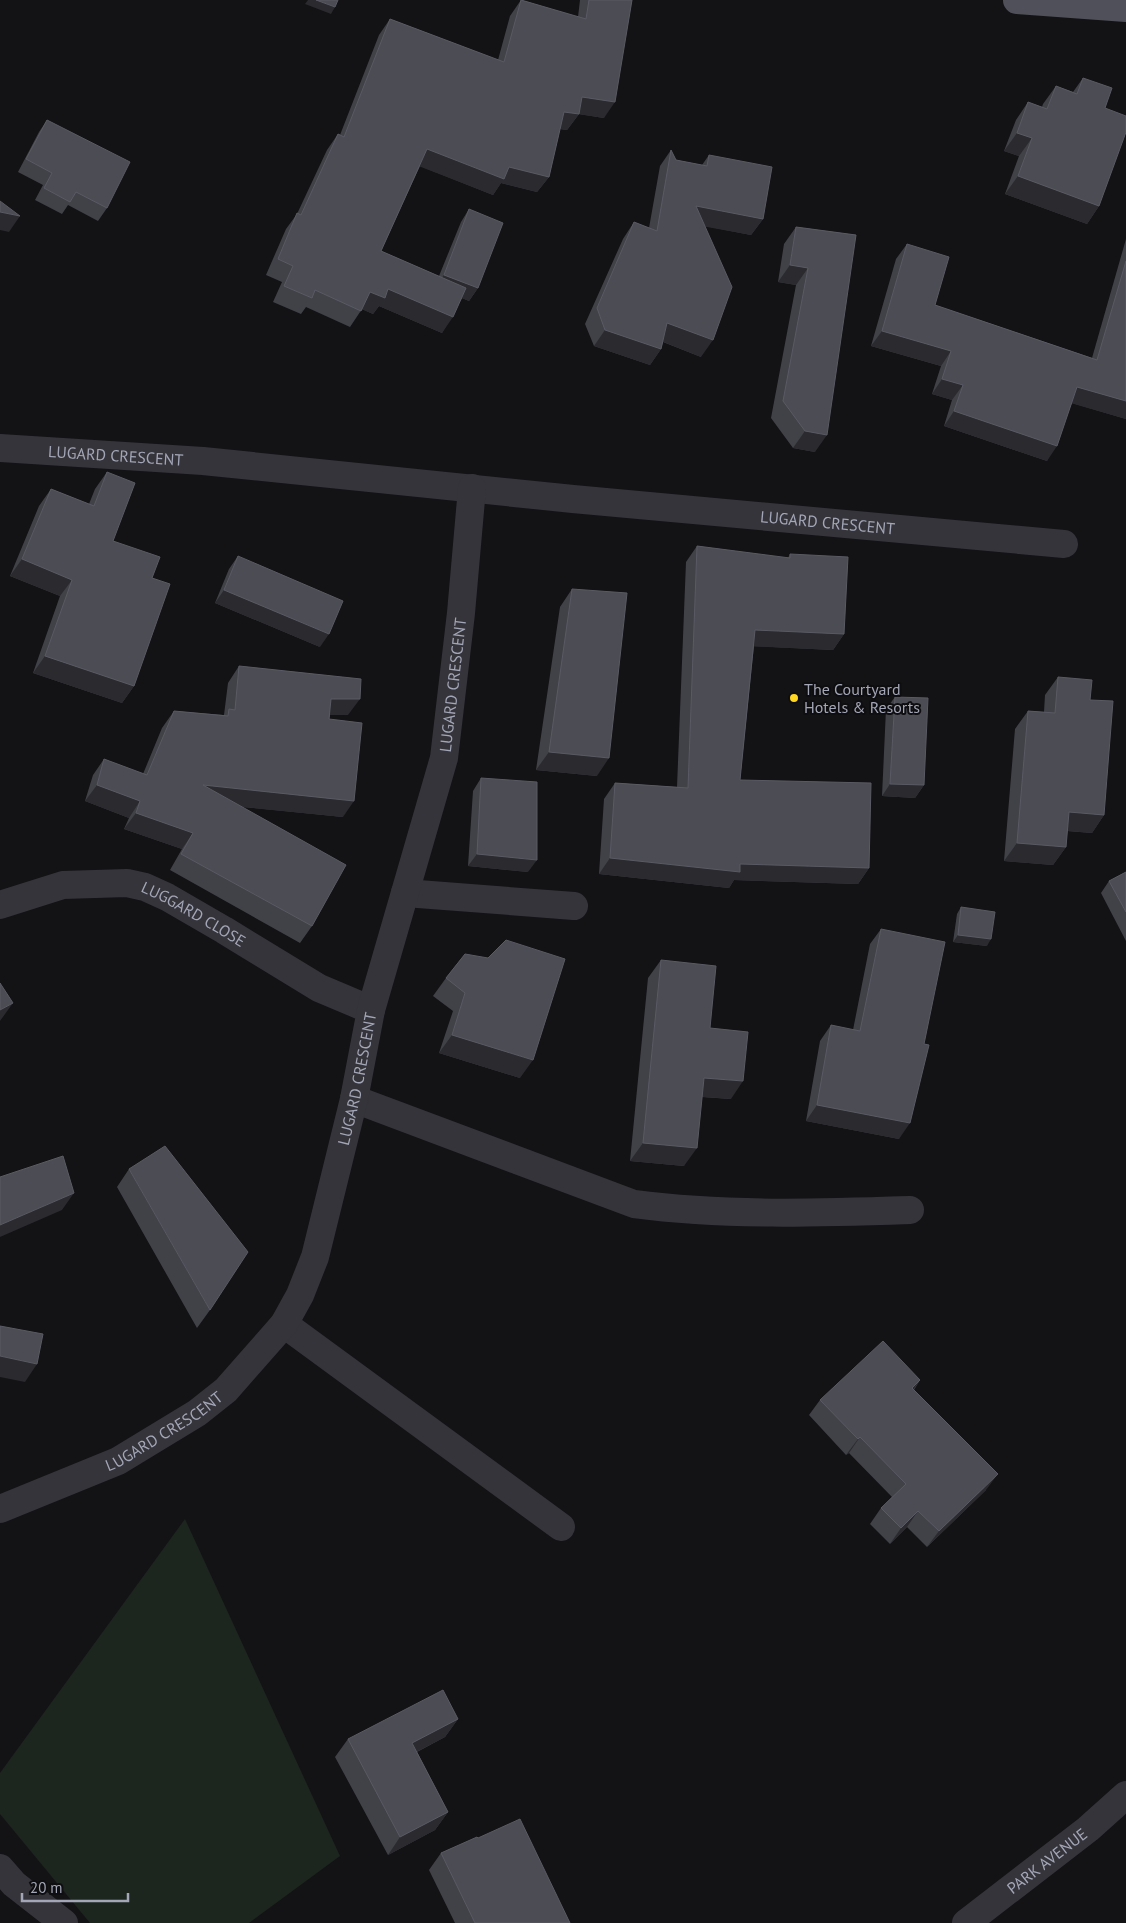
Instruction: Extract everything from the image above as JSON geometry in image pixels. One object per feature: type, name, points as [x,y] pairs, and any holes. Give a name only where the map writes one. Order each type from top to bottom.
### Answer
[{"type":"main road","points":[[1017,0],[1126,8]]},
{"type":"street","name":"LUGARD CRESCENT","points":[[0,448],[203,461],[573,500],[1064,544]]},
{"type":"street","name":"LUGARD CRESCENT","points":[[0,1509],[118,1461],[197,1413],[226,1390],[284,1324],[300,1295],[315,1257],[354,1098],[371,1010],[444,758],[461,613],[472,488]]},
{"type":"street","name":"LUGGARD CLOSE","points":[[0,905],[63,886],[127,883],[145,887],[216,925],[319,988],[371,1010]]},
{"type":"street","points":[[405,893],[574,906]]},
{"type":"street","points":[[354,1098],[634,1204],[677,1210],[769,1212],[910,1210]]},
{"type":"street","points":[[284,1324],[561,1527]]},
{"type":"street","name":"PARK AVENUE","points":[[966,1923],[1088,1829],[1126,1794]]},
{"type":"street","points":[[0,1868],[14,1884],[64,1923]]},
{"type":"shaded area","points":[[185,1519],[340,1856],[249,1923],[90,1923],[0,1814],[0,1773]]},
{"type":"building","points":[[316,0],[338,0],[335,7]]},
{"type":"building","points":[[521,0],[586,19],[589,0],[632,0],[615,102],[582,97],[579,114],[564,112],[549,177],[509,167],[504,179],[427,149],[381,251],[466,288],[453,317],[388,289],[385,298],[370,292],[361,311],[315,290],[312,298],[284,286],[293,266],[278,259],[297,213],[301,215],[338,134],[344,137],[390,19],[504,62]]},
{"type":"building","points":[[1083,78],[1112,88],[1105,108],[1126,116],[1126,132],[1099,206],[1018,176],[1032,138],[1017,133],[1028,102],[1047,109],[1056,86],[1077,94]]},
{"type":"building","points":[[47,120],[130,162],[107,208],[76,192],[70,202],[44,188],[52,173],[26,159]]},
{"type":"building","points":[[671,150],[676,160],[707,166],[709,155],[772,167],[763,219],[696,206],[732,287],[713,340],[667,323],[661,349],[605,330],[597,308],[634,222],[657,231]]},
{"type":"building","points":[[0,201],[20,216],[0,212]]},
{"type":"building","points":[[469,209],[503,223],[478,288],[444,275]]},
{"type":"building","points":[[796,227],[856,235],[827,435],[805,431],[783,401],[808,268],[790,265]]},
{"type":"building","points":[[907,244],[949,257],[935,305],[1097,360],[1126,261],[1126,401],[1077,387],[1057,446],[954,411],[963,385],[942,379],[951,351],[882,331]]},
{"type":"building","points":[[107,472],[135,483],[113,541],[160,557],[152,578],[170,584],[134,686],[45,656],[72,580],[22,559],[51,489],[94,506]]},
{"type":"building","points":[[697,546],[790,558],[790,554],[848,557],[844,634],[755,630],[740,780],[871,783],[869,868],[740,864],[740,872],[610,858],[615,783],[688,788]]},
{"type":"building","points":[[238,556],[343,601],[329,634],[224,590]]},
{"type":"building","points":[[572,589],[627,593],[609,758],[549,752]]},
{"type":"building","points":[[239,666],[361,679],[360,699],[331,699],[329,719],[362,723],[354,801],[203,785],[346,865],[312,926],[181,854],[193,833],[136,813],[140,801],[97,785],[104,759],[147,775],[174,711],[228,716],[229,709],[235,710]]},
{"type":"building","points":[[1058,677],[1092,680],[1090,700],[1113,701],[1104,815],[1069,812],[1066,847],[1017,843],[1028,711],[1055,713]]},
{"type":"building","points":[[895,697],[928,698],[924,785],[890,784]]},
{"type":"building","points":[[481,778],[537,782],[537,860],[477,854]]},
{"type":"building","points":[[1126,872],[1126,912],[1109,881]]},
{"type":"building","points":[[961,907],[995,912],[991,939],[958,935]]},
{"type":"building","points":[[881,929],[945,942],[924,1044],[929,1045],[910,1123],[817,1105],[831,1025],[860,1031]]},
{"type":"building","points":[[506,940],[565,959],[533,1060],[452,1035],[465,993],[446,978],[465,954],[488,958]]},
{"type":"building","points":[[661,960],[716,966],[710,1028],[748,1032],[743,1081],[704,1078],[697,1148],[643,1143]]},
{"type":"building","points":[[0,983],[13,1003],[0,1010]]},
{"type":"building","points":[[165,1146],[248,1252],[210,1310],[129,1169]]},
{"type":"building","points":[[63,1156],[74,1193],[0,1225],[0,1177]]},
{"type":"building","points":[[0,1326],[43,1334],[37,1364],[0,1356]]},
{"type":"building","points":[[883,1341],[920,1380],[912,1388],[998,1474],[939,1531],[918,1511],[901,1528],[881,1508],[906,1484],[820,1400]]},
{"type":"building","points":[[443,1690],[458,1719],[412,1743],[448,1812],[400,1837],[348,1739]]},
{"type":"building","points":[[520,1819],[570,1923],[475,1923],[441,1853]]},
{"type":"place","name":"The Courtyard Hotels & Resorts","points":[[794,698]]}]
